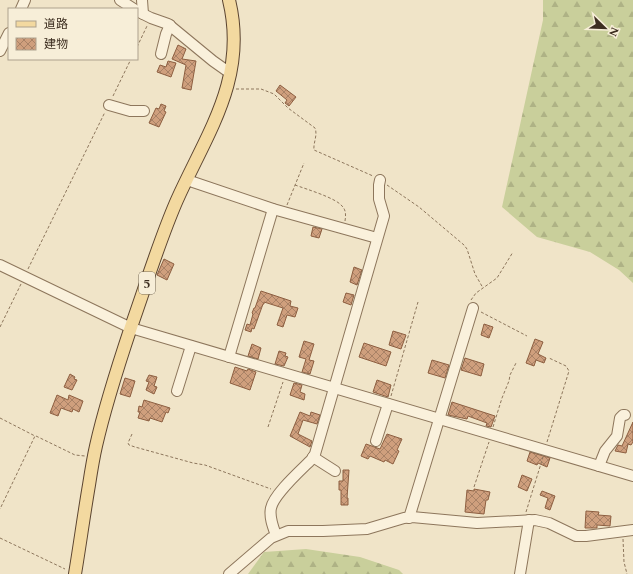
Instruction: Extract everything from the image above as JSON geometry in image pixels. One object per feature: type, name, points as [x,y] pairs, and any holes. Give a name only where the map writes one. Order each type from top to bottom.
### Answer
[{"type":"main road","name":"5","points":[[72,572],[94,458],[104,415],[131,328],[165,230],[217,116],[227,89],[234,51],[234,37],[229,0]]},
{"type":"street","points":[[120,0],[133,8]]},
{"type":"street","points":[[142,0],[141,13],[170,25],[213,61],[230,72]]},
{"type":"street","points":[[161,54],[170,25]]},
{"type":"street","points":[[0,52],[8,35]]},
{"type":"street","points":[[109,105],[130,111],[144,111]]},
{"type":"street","points":[[187,180],[273,209],[377,238]]},
{"type":"street","points":[[276,535],[271,515],[271,508],[279,494],[313,457],[334,388],[384,216],[379,199],[380,180]]},
{"type":"street","points":[[229,357],[273,209]]},
{"type":"street","points":[[0,265],[131,328],[633,476]]},
{"type":"street","points":[[410,518],[473,308]]},
{"type":"street","points":[[177,391],[191,346]]},
{"type":"street","points":[[376,441],[388,404]]},
{"type":"street","points":[[599,466],[606,451],[617,436],[620,418],[625,414]]},
{"type":"street","points":[[313,457],[335,471]]},
{"type":"street","points":[[229,574],[271,538],[288,531],[323,531],[367,528],[410,518],[477,523],[540,520],[576,536],[628,531]]},
{"type":"street","points":[[520,574],[526,520]]},
{"type":"path","points":[[138,38],[141,13]]},
{"type":"path","points":[[0,327],[131,60]]},
{"type":"path","points":[[227,89],[261,89],[274,94],[288,108],[315,128],[317,132],[314,150],[380,180],[419,207],[464,245],[467,249],[475,274],[483,288]]},
{"type":"path","points":[[284,212],[304,163]]},
{"type":"path","points":[[295,185],[341,204],[346,214],[344,229]]},
{"type":"path","points":[[513,252],[497,278],[483,288],[471,300],[473,308],[527,336]]},
{"type":"path","points":[[388,404],[418,302]]},
{"type":"path","points":[[526,520],[569,371],[566,366],[549,358]]},
{"type":"path","points":[[474,487],[502,398],[516,362]]},
{"type":"path","points":[[268,427],[285,374]]},
{"type":"path","points":[[0,418],[35,436],[76,454],[94,458]]},
{"type":"path","points":[[132,434],[128,443],[129,445],[205,465],[269,488],[279,494]]},
{"type":"path","points":[[0,509],[35,436]]},
{"type":"path","points":[[627,574],[624,562],[628,531]]},
{"type":"path","points":[[0,538],[72,572]]},
{"type":"green space","points":[[543,0],[633,0],[633,283],[619,270],[590,252],[537,237],[502,207],[543,20]]},
{"type":"green space","points":[[306,549],[360,557],[399,570],[403,574],[248,574],[264,552]]},
{"type":"building","points":[[178,45],[186,49],[182,59],[196,61],[191,90],[182,88],[186,65],[172,59]]},
{"type":"building","points":[[168,61],[176,63],[171,77],[157,72],[160,65],[166,67]]},
{"type":"building","points":[[280,85],[296,97],[289,106],[285,103],[287,100],[276,91]]},
{"type":"building","points":[[161,104],[166,106],[164,111],[166,112],[159,127],[149,123],[156,108],[159,109]]},
{"type":"building","points":[[313,227],[322,229],[319,238],[311,236]]},
{"type":"building","points":[[164,259],[174,264],[167,280],[157,275]]},
{"type":"building","points":[[354,267],[362,270],[357,285],[350,282]]},
{"type":"building","points":[[261,291],[291,301],[290,306],[298,308],[295,317],[287,315],[283,327],[277,325],[283,308],[264,302],[254,329],[252,328],[251,332],[245,330],[247,324],[250,325],[252,313]]},
{"type":"building","points":[[346,293],[354,295],[351,305],[343,302]]},
{"type":"building","points":[[484,324],[493,327],[489,338],[481,335]]},
{"type":"building","points":[[393,331],[406,335],[401,349],[389,345]]},
{"type":"building","points":[[535,339],[543,342],[538,354],[546,358],[544,363],[536,360],[534,366],[526,363]]},
{"type":"building","points":[[304,341],[314,344],[309,360],[314,361],[310,374],[302,372],[306,359],[299,357]]},
{"type":"building","points":[[364,343],[391,352],[386,366],[359,357]]},
{"type":"building","points":[[252,344],[261,348],[258,359],[248,356]]},
{"type":"building","points":[[279,351],[286,353],[285,356],[288,357],[284,366],[275,364]]},
{"type":"building","points":[[465,358],[484,364],[481,376],[461,370]]},
{"type":"building","points":[[432,360],[449,365],[445,378],[428,373]]},
{"type":"building","points":[[235,367],[256,372],[250,390],[230,383]]},
{"type":"building","points":[[70,374],[77,380],[72,390],[64,387]]},
{"type":"building","points":[[149,375],[157,377],[154,386],[157,387],[154,394],[146,390],[149,382],[146,381]]},
{"type":"building","points":[[125,378],[135,381],[130,397],[120,394]]},
{"type":"building","points":[[377,380],[391,385],[388,397],[373,392]]},
{"type":"building","points":[[294,383],[302,385],[300,392],[305,394],[304,400],[290,395]]},
{"type":"building","points":[[57,395],[68,400],[69,395],[83,401],[79,412],[73,409],[72,412],[61,408],[58,416],[50,413]]},
{"type":"building","points":[[144,400],[170,408],[168,413],[166,412],[162,422],[150,418],[149,421],[138,418],[140,412],[138,412],[139,406],[142,407]]},
{"type":"building","points":[[452,402],[495,416],[491,427],[486,426],[487,423],[468,416],[467,419],[448,415]]},
{"type":"building","points":[[300,412],[310,416],[311,412],[320,415],[317,424],[303,420],[298,434],[312,441],[310,447],[290,436]]},
{"type":"building","points":[[633,422],[633,442],[631,445],[628,444],[626,453],[615,451],[618,445],[622,446]]},
{"type":"building","points":[[387,434],[402,439],[397,450],[399,451],[393,464],[370,456],[368,459],[361,456],[366,444],[380,449]]},
{"type":"building","points":[[530,452],[550,458],[547,467],[538,463],[537,465],[527,461]]},
{"type":"building","points":[[343,470],[349,470],[348,505],[341,505],[341,490],[339,490],[339,481],[343,481]]},
{"type":"building","points":[[522,475],[532,479],[527,491],[518,487]]},
{"type":"building","points":[[474,489],[490,492],[488,500],[486,500],[484,514],[465,512],[467,490],[474,491]]},
{"type":"building","points":[[542,491],[555,496],[550,510],[545,508],[548,498],[540,495]]},
{"type":"building","points":[[586,511],[599,512],[598,515],[611,516],[610,526],[597,525],[597,528],[585,528]]}]
